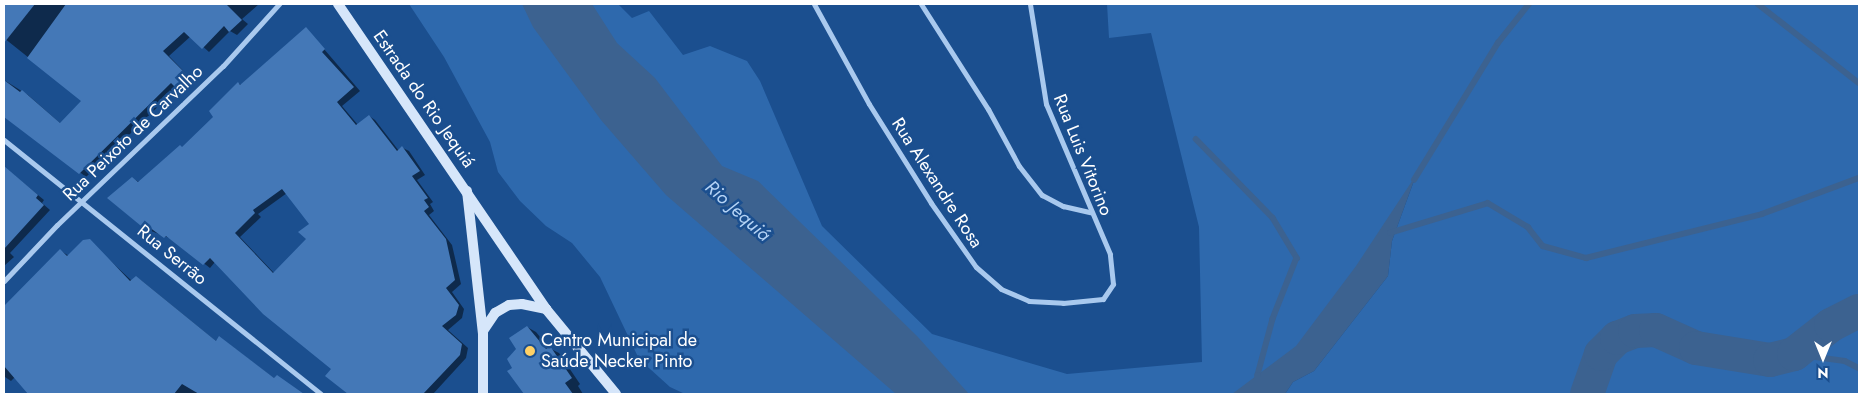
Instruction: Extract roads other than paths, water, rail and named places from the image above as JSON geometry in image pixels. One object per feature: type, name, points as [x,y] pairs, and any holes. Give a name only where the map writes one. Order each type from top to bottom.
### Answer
[{"type":"main road","name":"Estrada do Rio Jequiá","points":[[338,4],[467,188],[546,309],[616,394]]},
{"type":"main road","name":"Estrada do Rio Jequiá","points":[[467,188],[483,333],[483,394]]},
{"type":"main road","points":[[483,333],[494,313],[508,305],[522,304],[546,309]]},
{"type":"street","name":"Rua Peixoto de Carvalho","points":[[4,281],[82,200],[223,66],[279,4]]},
{"type":"street","name":"Rua Alexandre Rosa","points":[[814,4],[885,130],[931,203],[976,267],[1001,288],[1029,301],[1092,302]]},
{"type":"street","points":[[922,4],[988,109],[1019,166],[1042,195],[1063,206],[1090,212]]},
{"type":"street","name":"Rua Luis Vitorino","points":[[1030,4],[1046,104],[1090,212],[1110,254],[1114,272],[1113,284],[1103,299],[1092,302]]},
{"type":"street","name":"Rua Serrão","points":[[4,140],[82,200],[321,394]]},
{"type":"water","points":[[522,4],[592,4],[617,43],[655,78],[722,166],[758,181],[917,336],[969,394],[896,394],[666,195],[601,120],[533,27]]},
{"type":"water","points":[[1416,175],[1392,241],[1388,276],[1314,371],[1293,382],[1285,394],[1232,394],[1296,346],[1356,266]]},
{"type":"waterway","points":[[1414,180],[1498,43],[1529,4]]},
{"type":"waterway","points":[[1758,4],[1859,83]]},
{"type":"waterway","points":[[1196,139],[1273,218],[1297,258],[1273,319],[1258,375],[1258,394]]},
{"type":"waterway","points":[[1390,233],[1488,203],[1528,227],[1543,246],[1586,258],[1762,214],[1859,178]]},
{"type":"waterway","name":"Rio Jequiá","points":[[1587,394],[1601,354],[1617,338],[1635,331],[1656,330],[1696,348],[1770,360],[1794,354],[1831,325],[1859,311]]},
{"type":"waterway","points":[[1794,354],[1845,361],[1859,368]]},
{"type":"place","name":"Centro Municipal de Saúde Necker Pinto","points":[[530,351]]}]
